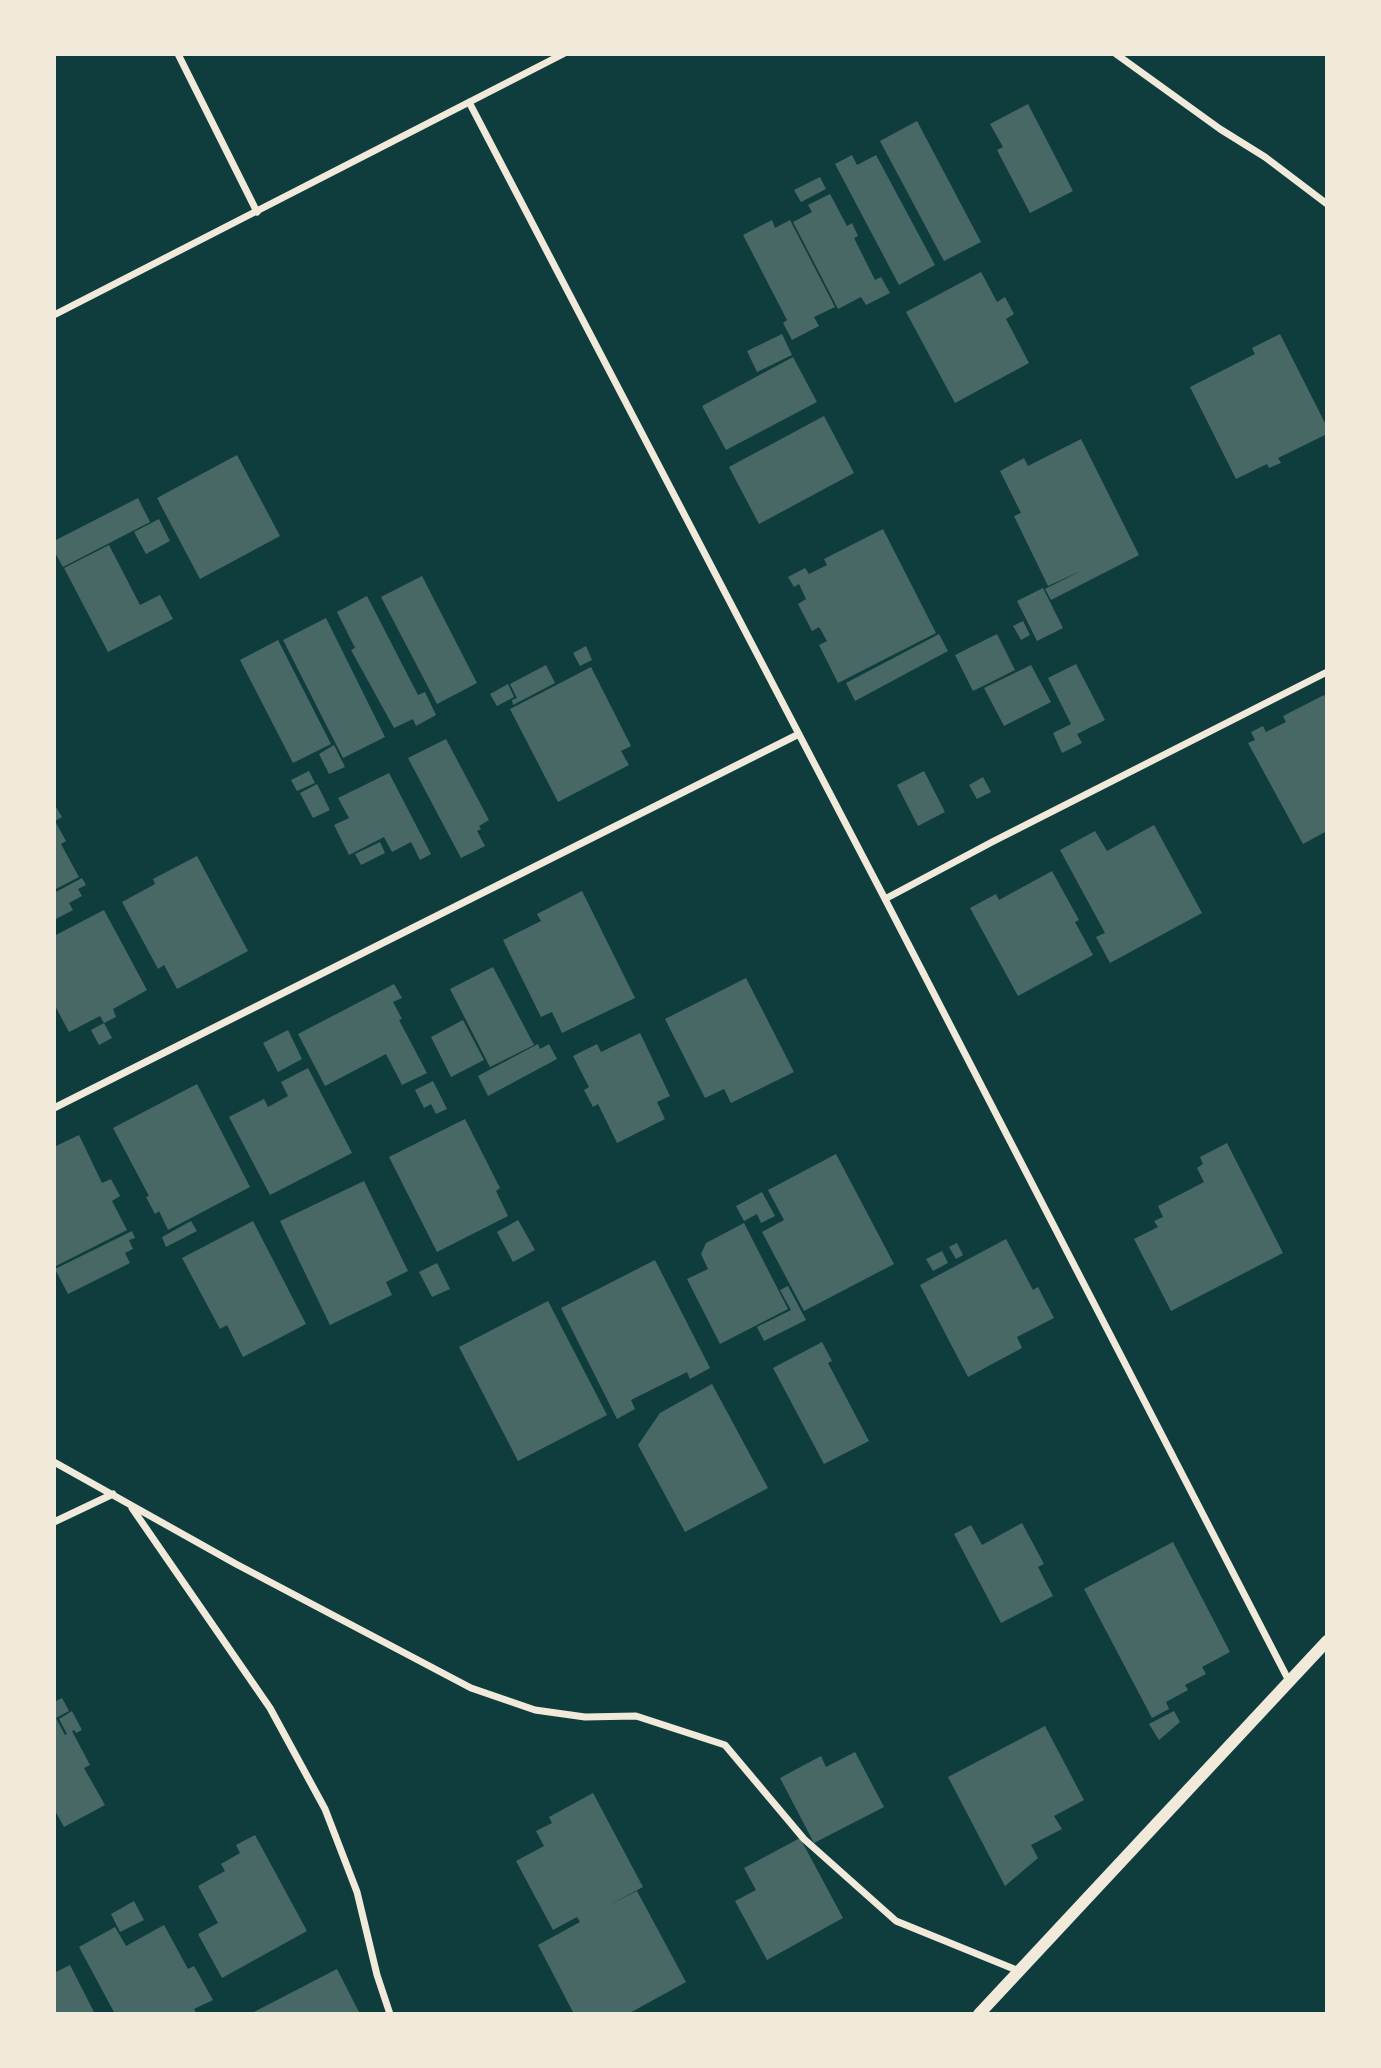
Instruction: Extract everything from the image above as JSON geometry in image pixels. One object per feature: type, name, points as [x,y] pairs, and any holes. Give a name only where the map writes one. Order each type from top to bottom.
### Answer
[{"type":"street","points":[[178,54],[257,212]]},
{"type":"street","points":[[54,315],[563,54]]},
{"type":"street","points":[[1116,54],[1220,129],[1265,157],[1327,204]]},
{"type":"street","points":[[469,102],[1289,1681]]},
{"type":"street","points":[[885,899],[1327,673]]},
{"type":"street","points":[[54,1108],[799,734]]},
{"type":"street","points":[[54,1462],[376,1639],[471,1688],[535,1710],[585,1717],[636,1716],[725,1745],[804,1839],[896,1921],[1018,1971]]},
{"type":"street","points":[[54,1522],[113,1494]]},
{"type":"street","points":[[130,1504],[270,1708],[325,1809],[357,1892],[377,1975],[390,2014]]},
{"type":"street","points":[[979,2014],[1327,1641]]},
{"type":"building","points":[[1028,104],[1073,191],[1030,213],[997,150],[1003,147],[990,124]]},
{"type":"building","points":[[917,121],[981,242],[944,261],[880,141]]},
{"type":"building","points":[[852,155],[857,165],[876,155],[935,265],[899,285],[835,164]]},
{"type":"building","points":[[820,177],[826,189],[801,202],[794,190]]},
{"type":"building","points":[[830,194],[847,226],[852,223],[858,236],[854,238],[875,280],[881,277],[890,293],[866,305],[861,297],[838,309],[793,222],[812,212],[808,205]]},
{"type":"building","points":[[772,220],[775,228],[790,220],[835,307],[814,317],[819,326],[792,340],[783,323],[787,320],[743,235]]},
{"type":"building","points":[[981,272],[997,302],[1005,297],[1014,314],[1006,319],[1029,363],[955,403],[906,312]]},
{"type":"building","points":[[782,334],[792,355],[757,372],[747,351]]},
{"type":"building","points":[[1280,334],[1327,427],[1327,434],[1278,458],[1281,463],[1269,468],[1267,464],[1236,479],[1190,387],[1255,354],[1252,348]]},
{"type":"building","points":[[793,357],[817,402],[726,450],[702,406]]},
{"type":"building","points":[[824,416],[854,473],[759,524],[729,467]]},
{"type":"building","points":[[1081,439],[1139,555],[1051,600],[1045,589],[1083,570],[1048,586],[1014,516],[1021,513],[1000,471],[1024,458],[1028,466]]},
{"type":"building","points":[[237,455],[280,536],[200,579],[157,498]]},
{"type":"building","points":[[138,498],[150,522],[63,567],[54,551],[54,541]]},
{"type":"building","points":[[159,519],[170,541],[146,554],[134,532]]},
{"type":"building","points":[[883,529],[936,633],[838,683],[819,645],[827,641],[819,627],[812,631],[798,604],[806,599],[799,584],[794,587],[788,577],[805,568],[809,574],[827,565],[824,559]]},
{"type":"building","points":[[109,545],[140,605],[160,595],[173,619],[108,652],[64,568]]},
{"type":"building","points":[[422,576],[477,683],[437,704],[381,597]]},
{"type":"building","points":[[1043,588],[1063,628],[1037,641],[1017,601]]},
{"type":"building","points":[[367,596],[418,695],[425,692],[436,715],[416,726],[413,719],[394,728],[351,650],[355,648],[337,612]]},
{"type":"building","points":[[326,618],[385,737],[343,758],[283,640]]},
{"type":"building","points":[[1023,621],[1030,635],[1021,640],[1013,626]]},
{"type":"building","points":[[939,634],[948,651],[855,701],[846,683]]},
{"type":"building","points":[[997,634],[1015,670],[973,691],[955,655]]},
{"type":"building","points":[[278,640],[331,744],[293,763],[240,660]]},
{"type":"building","points":[[586,646],[592,660],[580,666],[573,653]]},
{"type":"building","points":[[1076,664],[1105,720],[1077,734],[1082,743],[1062,753],[1053,733],[1071,724],[1048,678]]},
{"type":"building","points":[[546,665],[555,683],[513,705],[512,700],[517,698],[510,684]]},
{"type":"building","points":[[1031,665],[1051,702],[1004,726],[984,688]]},
{"type":"building","points":[[591,667],[631,746],[621,751],[629,765],[558,802],[510,709]]},
{"type":"building","points":[[508,684],[514,697],[497,706],[490,694]]},
{"type":"building","points":[[1324,695],[1327,701],[1327,831],[1303,844],[1248,743],[1255,740],[1251,732],[1263,726],[1266,732],[1286,722],[1283,716]]},
{"type":"building","points":[[446,739],[489,820],[479,826],[481,829],[477,831],[485,846],[461,858],[408,758]]},
{"type":"building","points":[[334,745],[345,767],[329,774],[319,754]]},
{"type":"building","points":[[309,771],[315,783],[297,791],[291,780]]},
{"type":"building","points":[[924,771],[945,812],[918,826],[897,785]]},
{"type":"building","points":[[389,773],[431,854],[420,860],[411,842],[392,852],[384,837],[349,855],[334,825],[349,818],[338,798]]},
{"type":"building","points":[[983,777],[991,792],[977,799],[969,785]]},
{"type":"building","points":[[317,784],[330,810],[313,818],[300,793]]},
{"type":"building","points":[[54,804],[62,817],[55,821],[66,841],[61,844],[79,877],[54,890]]},
{"type":"building","points":[[1154,825],[1202,913],[1110,963],[1096,937],[1105,933],[1060,850],[1095,831],[1107,851]]},
{"type":"building","points":[[380,842],[385,853],[361,865],[355,854]]},
{"type":"building","points":[[197,856],[248,951],[177,989],[164,965],[158,969],[122,902],[155,884],[153,879]]},
{"type":"building","points":[[1052,871],[1079,920],[1075,922],[1093,955],[1018,996],[970,908],[996,894],[999,900]]},
{"type":"building","points":[[82,878],[86,885],[78,889],[82,896],[69,903],[73,910],[54,920],[54,893]]},
{"type":"building","points":[[582,891],[635,998],[562,1033],[552,1012],[541,1017],[503,940],[541,921],[537,914]]},
{"type":"building","points":[[104,910],[147,990],[113,1009],[116,1017],[104,1023],[100,1016],[69,1032],[54,1004],[54,936]]},
{"type":"building","points":[[493,967],[534,1045],[490,1067],[450,989]]},
{"type":"building","points":[[746,978],[794,1072],[731,1103],[724,1089],[705,1098],[665,1019]]},
{"type":"building","points":[[394,984],[402,998],[393,1002],[402,1019],[399,1020],[427,1073],[402,1085],[386,1054],[325,1086],[298,1034]]},
{"type":"building","points":[[463,1020],[484,1060],[451,1077],[431,1037]]},
{"type":"building","points":[[104,1023],[112,1038],[99,1045],[91,1030]]},
{"type":"building","points":[[288,1030],[302,1059],[278,1072],[263,1043]]},
{"type":"building","points":[[640,1033],[670,1096],[657,1102],[665,1119],[617,1143],[598,1104],[593,1107],[584,1090],[589,1087],[573,1056],[597,1044],[601,1052]]},
{"type":"building","points":[[538,1044],[540,1049],[549,1044],[557,1059],[488,1096],[478,1076]]},
{"type":"building","points":[[308,1068],[352,1153],[270,1195],[229,1117],[264,1099],[268,1107],[288,1096],[281,1082]]},
{"type":"building","points":[[433,1081],[447,1109],[436,1114],[431,1104],[424,1108],[415,1090]]},
{"type":"building","points":[[197,1084],[250,1187],[168,1230],[159,1211],[155,1214],[146,1197],[149,1196],[113,1128]]},
{"type":"building","points":[[465,1119],[500,1188],[496,1191],[508,1216],[437,1252],[389,1157]]},
{"type":"building","points":[[79,1135],[102,1183],[111,1179],[120,1196],[112,1201],[127,1230],[54,1267],[54,1147]]},
{"type":"building","points":[[1227,1143],[1283,1253],[1171,1311],[1134,1239],[1158,1227],[1154,1221],[1163,1217],[1158,1206],[1204,1182],[1197,1168],[1203,1164],[1200,1157]]},
{"type":"building","points":[[836,1154],[894,1264],[804,1311],[762,1232],[784,1220],[768,1190]]},
{"type":"building","points":[[364,1181],[408,1271],[386,1282],[392,1295],[330,1325],[280,1221]]},
{"type":"building","points":[[762,1192],[775,1216],[761,1223],[757,1214],[744,1221],[736,1206]]},
{"type":"building","points":[[518,1220],[535,1250],[513,1262],[497,1232]]},
{"type":"building","points":[[191,1221],[197,1231],[166,1247],[162,1237]]},
{"type":"building","points":[[253,1221],[306,1324],[243,1357],[227,1325],[220,1329],[182,1258]]},
{"type":"building","points":[[744,1223],[788,1309],[720,1344],[687,1279],[708,1269],[701,1254],[706,1243]]},
{"type":"building","points":[[132,1231],[135,1238],[129,1240],[133,1249],[125,1253],[130,1263],[68,1294],[55,1269]]},
{"type":"building","points":[[1006,1239],[1033,1290],[1038,1287],[1054,1318],[1017,1337],[1022,1348],[968,1377],[920,1285]]},
{"type":"building","points":[[957,1243],[963,1255],[956,1259],[949,1247]]},
{"type":"building","points":[[942,1251],[948,1263],[933,1271],[926,1259]]},
{"type":"building","points":[[655,1260],[710,1368],[690,1379],[687,1372],[631,1400],[635,1409],[617,1419],[561,1308]]},
{"type":"building","points":[[437,1263],[450,1289],[432,1297],[419,1272]]},
{"type":"building","points":[[788,1286],[806,1320],[764,1341],[757,1327],[791,1310],[780,1290]]},
{"type":"building","points":[[548,1301],[607,1415],[518,1461],[459,1347]]},
{"type":"building","points":[[822,1342],[832,1361],[828,1363],[869,1441],[824,1464],[773,1368]]},
{"type":"building","points":[[712,1384],[768,1488],[685,1532],[638,1445],[660,1413]]},
{"type":"building","points":[[1022,1523],[1044,1564],[1038,1567],[1053,1596],[1001,1623],[954,1534],[971,1525],[982,1545]]},
{"type":"building","points":[[1173,1542],[1230,1652],[1202,1667],[1206,1674],[1185,1685],[1188,1690],[1166,1702],[1169,1709],[1152,1718],[1084,1589]]},
{"type":"building","points":[[62,1698],[69,1711],[56,1718],[65,1735],[67,1734],[59,1719],[72,1711],[82,1730],[76,1733],[72,1731],[90,1765],[84,1768],[105,1805],[64,1827],[54,1809],[54,1702]]},
{"type":"building","points":[[1174,1711],[1180,1722],[1159,1740],[1149,1724]]},
{"type":"building","points":[[1045,1726],[1084,1800],[1054,1816],[1062,1829],[1031,1845],[1038,1858],[1005,1886],[948,1777]]},
{"type":"building","points":[[855,1752],[884,1807],[814,1843],[780,1778],[821,1756],[826,1767]]},
{"type":"building","points":[[593,1793],[643,1887],[606,1907],[637,1891],[686,1982],[628,2014],[574,2014],[538,1945],[580,1922],[577,1917],[553,1930],[516,1861],[544,1846],[536,1831],[552,1823],[549,1817]]},
{"type":"building","points":[[255,1835],[307,1931],[222,1978],[198,1934],[218,1923],[198,1886],[225,1871],[221,1864],[240,1853],[236,1845]]},
{"type":"building","points":[[800,1838],[843,1918],[767,1960],[735,1901],[756,1890],[744,1868]]},
{"type":"building","points":[[134,1901],[144,1920],[120,1932],[111,1914]]},
{"type":"building","points":[[164,1925],[188,1969],[194,1966],[213,2000],[194,2009],[197,2014],[115,2014],[79,1947],[115,1927],[126,1946]]},
{"type":"building","points":[[70,1965],[95,2014],[54,2014],[54,1973]]},
{"type":"building","points":[[337,1969],[360,2014],[250,2014]]}]
